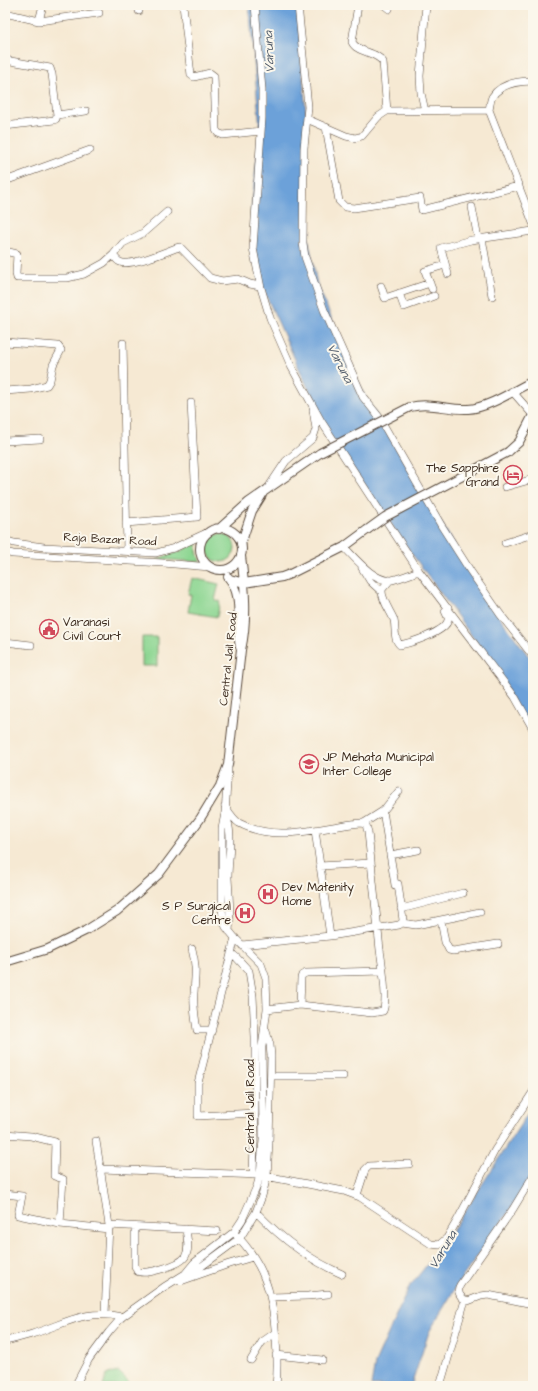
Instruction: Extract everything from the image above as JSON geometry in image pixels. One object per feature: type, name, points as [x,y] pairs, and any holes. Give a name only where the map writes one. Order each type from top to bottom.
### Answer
[{"type":"main road","points":[[266,490],[252,511],[241,544],[241,556],[238,562],[233,567],[227,569],[220,570],[210,567],[206,563],[201,552],[203,540],[266,490],[320,453],[410,406],[427,404],[450,409],[482,407],[533,381]]},
{"type":"main road","points":[[220,570],[230,579],[244,583],[282,577],[290,574],[344,547],[385,517],[508,452],[519,442],[533,415]]},
{"type":"main road","points":[[215,530],[227,529],[234,533],[241,544]]},
{"type":"main road","name":"Central Jail Road","points":[[5,962],[48,949],[85,931],[117,911],[159,874],[200,819],[220,786],[228,765],[241,650],[244,638],[244,583],[241,556]]},
{"type":"main road","points":[[230,579],[236,594],[238,607],[238,639],[241,650]]},
{"type":"street","points":[[39,21],[43,5]]},
{"type":"street","points":[[183,5],[191,75],[194,77],[210,73],[214,76],[216,130],[218,133],[223,134],[261,131]]},
{"type":"street","points":[[255,5],[262,90],[254,248],[260,286],[270,318],[285,352],[321,421],[419,571],[515,697],[533,729]]},
{"type":"street","points":[[298,5],[308,97],[304,148],[303,243],[305,257],[324,310],[363,397],[379,416],[441,525],[471,572],[500,614],[533,656]]},
{"type":"street","points":[[358,5],[352,42],[355,46],[378,56],[383,62],[387,111]]},
{"type":"street","points":[[425,111],[420,93],[420,76],[426,5]]},
{"type":"street","points":[[5,13],[39,21],[98,13]]},
{"type":"street","points":[[5,60],[50,68],[57,115],[54,120],[5,126]]},
{"type":"street","points":[[533,81],[510,84],[498,90],[492,98],[489,110],[533,223]]},
{"type":"street","points":[[307,119],[351,138],[360,137],[378,117],[387,111],[489,110]]},
{"type":"street","points":[[57,115],[86,111]]},
{"type":"street","points":[[326,127],[339,201],[345,207],[354,208],[420,198],[422,210],[519,186]]},
{"type":"street","points":[[5,181],[90,150]]},
{"type":"street","points":[[472,207],[492,296]]},
{"type":"street","points":[[5,251],[17,254],[16,276],[19,278],[75,277],[97,268],[113,255],[123,243],[143,233],[167,212]]},
{"type":"street","points":[[448,274],[441,248],[480,238],[533,231]]},
{"type":"street","points":[[113,255],[119,262],[123,263],[152,258],[178,247],[210,278],[222,281],[238,279],[260,286]]},
{"type":"street","points":[[432,289],[425,271],[445,264]]},
{"type":"street","points":[[381,286],[385,298],[399,294],[432,289]]},
{"type":"street","points":[[399,294],[404,307],[432,289]]},
{"type":"street","points":[[5,342],[58,346],[61,350],[53,365],[50,380],[46,385],[32,389],[5,391]]},
{"type":"street","points":[[123,343],[127,551]]},
{"type":"street","points":[[512,391],[533,415]]},
{"type":"street","points":[[126,523],[197,517],[191,404]]},
{"type":"street","points":[[266,490],[286,461],[311,441],[315,435],[316,429],[312,404]]},
{"type":"street","points":[[5,441],[40,439]]},
{"type":"street","points":[[505,487],[533,479]]},
{"type":"street","name":"Raja Bazar Road","points":[[5,540],[14,543],[44,547],[146,553],[165,552],[215,530]]},
{"type":"street","points":[[505,544],[533,534]]},
{"type":"street","points":[[344,547],[378,578],[390,580],[419,571]]},
{"type":"street","points":[[5,552],[13,554],[210,567]]},
{"type":"street","points":[[358,561],[370,581],[382,592],[393,618],[396,641],[400,645],[440,630],[448,622],[445,612],[448,608]]},
{"type":"street","points":[[382,592],[383,588],[390,580]]},
{"type":"street","points":[[5,642],[31,646]]},
{"type":"street","name":"Central Jail Road","points":[[76,1383],[86,1364],[122,1317],[185,1274],[194,1263],[234,1232],[242,1220],[257,1186],[260,1175],[263,1139],[262,1046],[266,1029],[267,984],[265,972],[261,964],[229,931],[229,821],[225,809],[228,765]]},
{"type":"street","points":[[225,809],[239,822],[262,831],[276,833],[315,830],[356,823],[364,824],[383,810],[399,791]]},
{"type":"street","points":[[383,810],[390,854],[402,909],[402,923]]},
{"type":"street","points":[[267,1009],[300,1005],[372,1013],[383,1011],[385,1008],[368,832],[364,824]]},
{"type":"street","points":[[315,830],[330,936]]},
{"type":"street","points":[[390,854],[418,850]]},
{"type":"street","points":[[320,866],[371,863]]},
{"type":"street","points":[[402,909],[463,893]]},
{"type":"street","points":[[242,945],[378,930],[402,923],[416,925],[480,912]]},
{"type":"street","points":[[441,920],[445,942],[449,950],[453,951],[498,944]]},
{"type":"street","points":[[235,938],[198,1082],[198,1116],[255,1113]]},
{"type":"street","points":[[192,949],[195,964],[196,982],[194,992],[197,1030],[212,1030]]},
{"type":"street","points":[[185,1274],[202,1266],[240,1238],[256,1212],[265,1188],[260,1175],[255,1113],[255,1037],[253,996],[249,971],[231,952]]},
{"type":"street","points":[[300,1005],[302,975],[306,973],[382,972]]},
{"type":"street","points":[[260,1175],[269,1143],[270,1045],[266,1029]]},
{"type":"street","points":[[270,1076],[344,1076]]},
{"type":"street","points":[[101,1169],[260,1175],[344,1191],[357,1195],[431,1244],[439,1245],[451,1232],[495,1150],[533,1092]]},
{"type":"street","points":[[5,1134],[31,1136],[55,1142],[54,1176],[63,1179],[60,1224]]},
{"type":"street","points":[[96,1141],[109,1227],[105,1314]]},
{"type":"street","points":[[357,1195],[365,1170],[368,1166],[409,1164]]},
{"type":"street","points":[[533,1176],[513,1209],[460,1285],[459,1292],[465,1300],[471,1300],[480,1296],[488,1295],[533,1304]]},
{"type":"street","points":[[5,1194],[22,1196],[18,1215],[60,1224],[217,1231]]},
{"type":"street","points":[[256,1212],[290,1244],[342,1274]]},
{"type":"street","points":[[135,1227],[135,1266],[136,1271],[143,1273],[172,1266],[184,1258],[188,1248],[186,1229]]},
{"type":"street","points":[[234,1232],[253,1257],[265,1279],[270,1297],[275,1333],[276,1386]]},
{"type":"street","points":[[164,1287],[253,1257]]},
{"type":"street","points":[[270,1297],[328,1294]]},
{"type":"street","points":[[440,1386],[465,1300]]},
{"type":"street","points":[[5,1341],[32,1334],[75,1318],[105,1314],[122,1317]]},
{"type":"street","points":[[251,1360],[262,1342],[275,1333]]},
{"type":"street","points":[[276,1355],[322,1360]]},
{"type":"green space","points":[[221,534],[227,535],[231,538],[234,542],[234,554],[231,558],[227,561],[221,562],[215,561],[211,558],[208,554],[207,548],[208,542],[211,538],[215,535]]},
{"type":"green space","points":[[198,541],[197,552],[201,562],[157,559],[181,551]]},
{"type":"green space","points":[[192,578],[219,584],[215,600],[220,601],[217,617],[188,612],[191,595],[188,594]]},
{"type":"green space","points":[[142,637],[157,637],[157,666],[142,666]]},
{"type":"green space","points":[[119,1372],[133,1386],[103,1386],[107,1374]]},
{"type":"water","name":"Varuna","points":[[249,5],[297,5],[306,113],[306,226],[317,284],[364,394],[490,604],[533,662],[533,737],[490,661],[404,543],[328,432],[259,280],[251,212],[260,128]]},
{"type":"water","name":"Varuna","points":[[533,1105],[533,1178],[459,1282],[429,1332],[411,1386],[371,1386],[375,1363],[409,1287],[444,1244]]},
{"type":"place","name":"The Sapphire Grand","points":[[513,475]]},
{"type":"place","name":"Varanasi Civil Court","points":[[49,629]]},
{"type":"place","name":"JP Mehata Municipal Inter College","points":[[309,764]]},
{"type":"place","name":"Dev Matenity Home","points":[[268,894]]},
{"type":"place","name":"S P Surgical Centre","points":[[245,913]]}]
